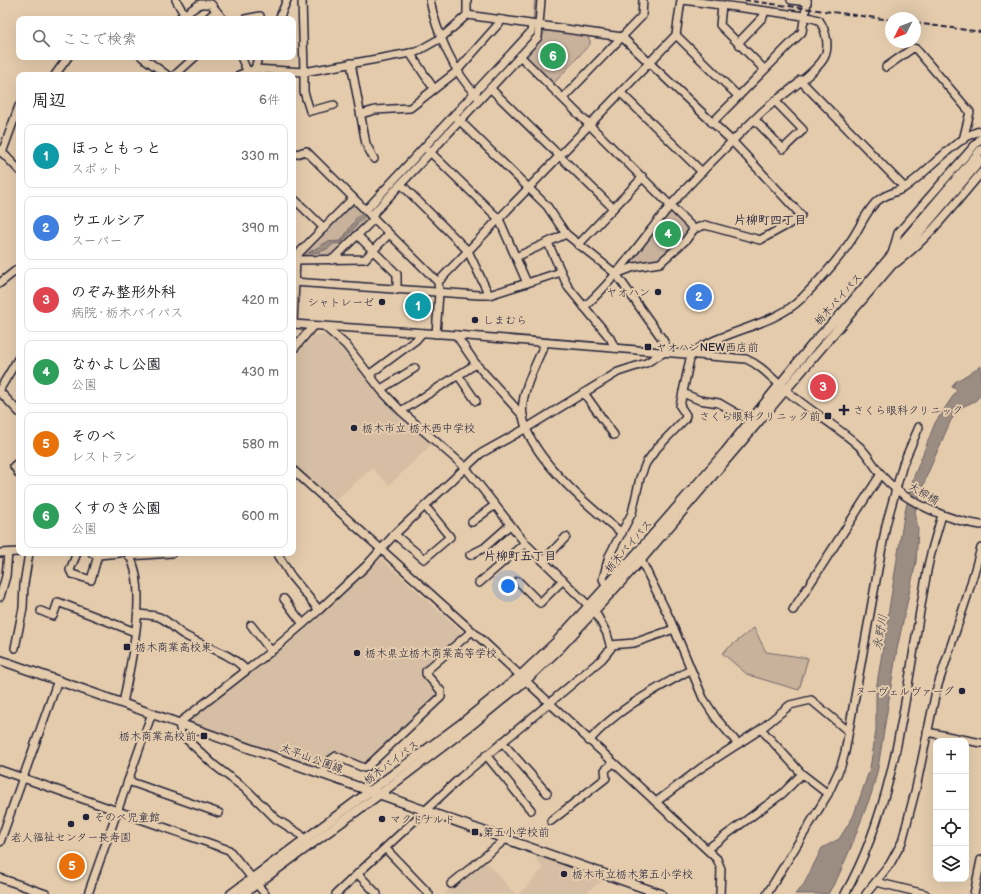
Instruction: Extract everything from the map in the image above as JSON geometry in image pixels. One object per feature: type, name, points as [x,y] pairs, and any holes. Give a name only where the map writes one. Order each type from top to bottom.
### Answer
[{"type":"main road","name":"栃木バイパス","points":[[592,609],[607,587],[750,421],[782,388],[815,341],[843,312],[891,255],[975,168],[981,150]]},
{"type":"main road","name":"栃木バイパス","points":[[307,842],[380,794],[522,679],[641,560],[782,388],[889,268],[981,160]]},
{"type":"main road","name":"太平山公園線","points":[[0,660],[661,894]]},
{"type":"main road","name":"栃木バイパス","points":[[232,894],[255,881],[307,842],[370,791],[522,679]]},
{"type":"main road","name":"栃木バイパス","points":[[243,894],[255,881]]},
{"type":"street","points":[[176,0],[180,16]]},
{"type":"street","points":[[280,16],[287,0]]},
{"type":"street","points":[[302,0],[304,92],[310,111],[334,105]]},
{"type":"street","points":[[430,0],[435,22],[441,38],[468,86],[480,99]]},
{"type":"street","points":[[250,72],[255,69],[304,72],[416,52],[441,38],[467,15],[467,0]]},
{"type":"street","points":[[366,210],[531,32],[535,25],[541,0]]},
{"type":"street","points":[[563,98],[642,16],[643,0]]},
{"type":"street","points":[[438,282],[676,35],[682,0],[804,16],[819,20],[827,44],[826,52],[821,61],[775,101],[702,172],[671,205],[616,274],[584,307]]},
{"type":"street","points":[[712,123],[802,32],[807,1],[791,0]]},
{"type":"street","points":[[182,16],[200,4],[212,2],[220,16]]},
{"type":"street","points":[[722,5],[720,25],[764,70]]},
{"type":"street","points":[[210,16],[216,11]]},
{"type":"street","points":[[738,44],[763,17],[765,11]]},
{"type":"street","points":[[467,15],[622,38],[733,142],[801,215],[789,224],[760,240],[705,225],[694,229],[686,240],[660,263],[634,267],[616,274]]},
{"type":"street","points":[[361,114],[375,110],[408,109],[459,69],[502,20]]},
{"type":"street","points":[[332,260],[357,235],[401,184],[538,37],[535,25]]},
{"type":"street","points":[[676,35],[738,96]]},
{"type":"street","points":[[886,67],[913,48],[916,49],[970,112],[962,140]]},
{"type":"street","points":[[410,53],[434,89]]},
{"type":"street","points":[[520,56],[694,229]]},
{"type":"street","points":[[57,72],[66,60]]},
{"type":"street","points":[[146,60],[163,72]]},
{"type":"street","points":[[178,72],[192,60]]},
{"type":"street","points":[[243,60],[248,72]]},
{"type":"street","points":[[255,69],[257,60]]},
{"type":"street","points":[[352,63],[366,144],[374,160]]},
{"type":"street","points":[[800,80],[904,188]]},
{"type":"street","points":[[491,89],[613,208]]},
{"type":"street","points":[[621,93],[702,172]]},
{"type":"street","points":[[755,120],[783,149],[803,130],[775,101]]},
{"type":"street","points":[[16,114],[1,151],[16,167]]},
{"type":"street","points":[[307,842],[300,834],[276,819],[248,791],[208,760],[181,734],[179,723],[304,624],[381,551],[394,534],[465,467],[489,449],[525,430],[618,372],[646,363],[665,352],[665,344],[663,340],[616,274],[566,234],[550,209],[454,116]]},
{"type":"street","points":[[607,587],[603,579],[609,556],[632,512],[640,478],[646,463],[657,448],[685,419],[686,415],[680,406],[690,354],[704,346],[787,310],[801,299],[842,254],[867,212],[876,202],[904,188],[962,140],[974,132],[981,131]]},
{"type":"street","points":[[891,255],[898,233],[981,138]]},
{"type":"street","points":[[425,146],[430,153],[499,219],[528,283]]},
{"type":"street","points":[[296,154],[306,151],[438,282],[439,292],[436,334]]},
{"type":"street","points":[[578,245],[643,177]]},
{"type":"street","points":[[401,184],[468,251],[489,295]]},
{"type":"street","points":[[296,257],[353,198]]},
{"type":"street","points":[[296,201],[324,228]]},
{"type":"street","points":[[296,258],[332,260],[365,259],[389,234]]},
{"type":"street","points":[[516,257],[566,234]]},
{"type":"street","points":[[357,235],[397,274],[397,290]]},
{"type":"street","points":[[548,243],[568,287],[610,338],[614,348]]},
{"type":"street","points":[[0,283],[16,270]]},
{"type":"street","points":[[296,282],[489,295],[561,272]]},
{"type":"street","name":"大柳橋","points":[[296,324],[456,335],[746,359],[758,366],[782,388],[858,445],[881,474],[897,490],[940,514],[963,522],[981,525]]},
{"type":"street","points":[[296,346],[313,326]]},
{"type":"street","points":[[325,327],[346,345],[381,390],[401,411],[465,467],[496,505],[510,526],[525,543],[592,609],[608,634],[611,648],[602,659],[486,755],[425,810],[386,849],[358,874],[342,892]]},
{"type":"street","points":[[370,374],[416,340],[422,333]]},
{"type":"street","points":[[456,335],[476,364],[523,416]]},
{"type":"street","points":[[545,343],[525,393],[523,416],[525,430],[540,453],[588,507],[622,533]]},
{"type":"street","points":[[0,389],[16,362]]},
{"type":"street","points":[[401,411],[476,364]]},
{"type":"street","points":[[381,390],[415,368]]},
{"type":"street","points":[[458,375],[476,401]]},
{"type":"street","points":[[0,392],[16,409]]},
{"type":"street","points":[[584,393],[614,435]]},
{"type":"street","points":[[682,393],[699,400],[719,403],[750,421]]},
{"type":"street","points":[[767,894],[828,794],[841,766],[879,556],[903,464],[919,427]]},
{"type":"street","points":[[296,473],[381,551],[472,631],[707,849],[720,863],[722,877],[720,894]]},
{"type":"street","points":[[793,610],[881,474]]},
{"type":"street","points":[[472,522],[496,505]]},
{"type":"street","points":[[394,534],[424,559],[450,537],[425,506]]},
{"type":"street","points":[[845,894],[867,851],[883,806],[901,722],[926,576],[940,514]]},
{"type":"street","points":[[470,555],[484,548],[510,526]]},
{"type":"street","points":[[543,561],[566,538]]},
{"type":"street","points":[[479,583],[525,543]]},
{"type":"street","points":[[866,894],[893,859],[902,842],[916,788],[936,691],[967,597],[981,548]]},
{"type":"street","points":[[0,597],[4,553],[16,552]]},
{"type":"street","points":[[15,648],[24,608],[24,584],[29,556]]},
{"type":"street","points":[[76,556],[70,570],[72,574],[91,580],[95,556]]},
{"type":"street","points":[[123,704],[138,614],[137,584],[130,556]]},
{"type":"street","points":[[279,556],[291,576],[319,610]]},
{"type":"street","points":[[641,560],[674,629],[703,698],[711,712],[738,744]]},
{"type":"street","points":[[518,581],[540,603],[563,580]]},
{"type":"street","points":[[284,599],[304,624]]},
{"type":"street","points":[[41,611],[53,616],[58,602],[135,632]]},
{"type":"street","points":[[138,614],[158,616],[174,629],[192,640],[212,647],[238,661],[246,670]]},
{"type":"street","points":[[251,625],[271,651]]},
{"type":"street","points":[[610,645],[634,643],[674,629]]},
{"type":"street","points":[[323,774],[330,761],[336,756],[364,768],[367,767],[441,697],[441,691],[426,674],[426,671],[472,631]]},
{"type":"street","points":[[590,740],[601,728],[623,709],[690,670]]},
{"type":"street","points":[[0,842],[58,680]]},
{"type":"street","points":[[656,802],[701,768],[761,729],[790,705],[811,700],[848,731]]},
{"type":"street","points":[[88,894],[152,713]]},
{"type":"street","points":[[761,729],[802,774],[828,794]]},
{"type":"street","points":[[927,732],[981,744]]},
{"type":"street","points":[[502,742],[547,793]]},
{"type":"street","points":[[486,755],[531,810]]},
{"type":"street","points":[[551,821],[606,778],[605,770],[614,763]]},
{"type":"street","points":[[0,770],[229,850],[265,894]]},
{"type":"street","points":[[707,849],[782,794],[802,774]]},
{"type":"street","points":[[128,781],[219,813]]},
{"type":"street","points":[[451,884],[506,839]]},
{"type":"street","points":[[386,849],[429,894]]},
{"type":"street","points":[[974,894],[981,860]]},
{"type":"street","points":[[358,874],[377,894]]},
{"type":"street","points":[[0,878],[46,894]]},
{"type":"street","points":[[876,882],[925,894]]},
{"type":"shaded area","points":[[547,30],[589,36],[588,38],[590,40],[590,44],[553,84],[526,58],[526,53]]},
{"type":"shaded area","points":[[350,206],[356,206],[371,220],[334,257],[307,256],[305,251]]},
{"type":"shaded area","points":[[673,211],[689,229],[683,239],[658,261],[628,266],[626,264],[669,212]]},
{"type":"shaded area","points":[[356,219],[358,222],[357,225],[341,243],[333,244],[322,251],[308,253],[327,242],[341,241]]},
{"type":"shaded area","name":"栃木市立 栃木西中学校","points":[[313,335],[332,335],[380,392],[432,444],[389,485],[372,468],[332,503],[296,466],[296,356]]},
{"type":"shaded area","points":[[981,366],[981,395],[975,401],[962,407],[951,420],[927,475],[915,511],[918,529],[916,562],[897,649],[878,768],[872,792],[851,847],[838,877],[828,894],[795,894],[804,884],[822,848],[839,839],[853,817],[864,786],[870,768],[876,731],[876,690],[904,516],[913,479],[935,423],[957,390],[952,387],[955,382]]},
{"type":"shaded area","name":"栃木県立栃木商業高等学校","points":[[380,558],[464,634],[420,673],[439,695],[366,764],[333,752],[321,769],[186,721],[302,630]]},
{"type":"shaded area","points":[[754,628],[766,652],[808,658],[799,690],[748,675],[722,653]]},
{"type":"shaded area","name":"栃木市立栃木第五小学校","points":[[534,855],[605,879],[584,894],[519,894],[543,869]]},
{"type":"shaded area","points":[[485,861],[515,894],[444,894]]},
{"type":"waterway","points":[[357,220],[371,210],[534,35],[537,0]]},
{"type":"railway","points":[[744,0],[885,19]]},
{"type":"railway","points":[[921,24],[981,32]]},
{"type":"place","name":"くすのき公園","points":[[553,56]]},
{"type":"place","name":"なかよし公園","points":[[668,234]]},
{"type":"place","name":"ヤオハン","points":[[658,292]]},
{"type":"place","name":"ウエルシア","points":[[699,297]]},
{"type":"place","name":"シャトレーゼ","points":[[382,302]]},
{"type":"place","name":"ほっともっと","points":[[418,306]]},
{"type":"place","name":"しまむら","points":[[475,320]]},
{"type":"place","name":"ヤオハンNEW西店前","points":[[648,347]]},
{"type":"place","name":"のぞみ整形外科","points":[[823,387]]},
{"type":"place","name":"さくら眼科クリニック","points":[[844,410]]},
{"type":"place","name":"さくら眼科クリニック前","points":[[828,416]]},
{"type":"place","name":"栃木市立 栃木西中学校","points":[[354,428]]},
{"type":"place","name":"栃木商業高校東","points":[[127,647]]},
{"type":"place","name":"栃木県立栃木商業高等学校","points":[[357,653]]},
{"type":"place","name":"ヌーヴェルヴァーグ","points":[[962,691]]},
{"type":"place","name":"栃木商業高校前","points":[[204,736]]},
{"type":"place","name":"そのべ児童館","points":[[86,817]]},
{"type":"place","name":"マクドナルド","points":[[382,819]]},
{"type":"place","name":"老人福祉センター長寿園","points":[[71,824]]},
{"type":"place","name":"第五小学校前","points":[[475,832]]},
{"type":"place","name":"そのべ","points":[[72,866]]},
{"type":"place","name":"栃木市立栃木第五小学校","points":[[564,874]]},
{"type":"district","name":"片柳町四丁目","points":[[770,220]]},
{"type":"district","name":"片柳町五丁目","points":[[520,556]]},
{"type":"water label","name":"永野川","points":[[880,632]]}]
